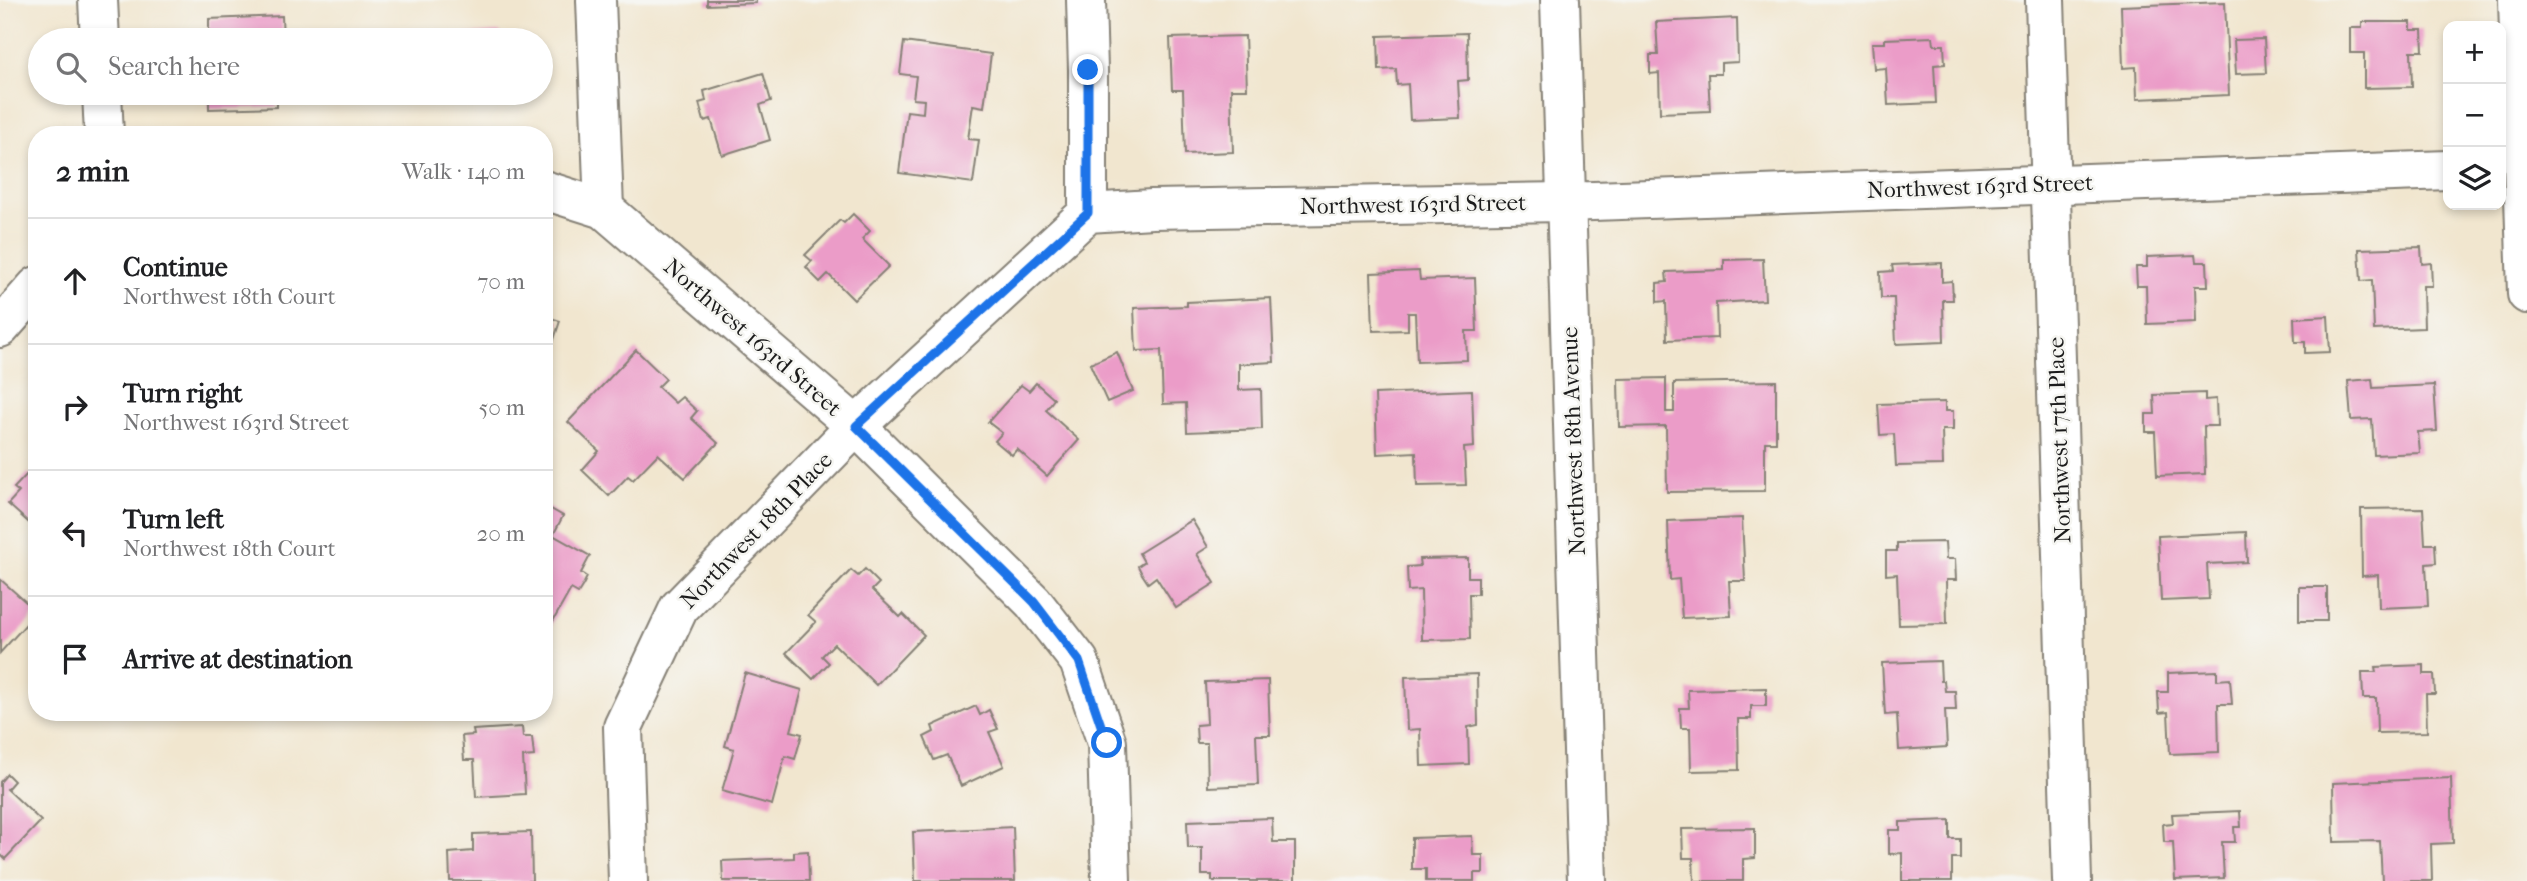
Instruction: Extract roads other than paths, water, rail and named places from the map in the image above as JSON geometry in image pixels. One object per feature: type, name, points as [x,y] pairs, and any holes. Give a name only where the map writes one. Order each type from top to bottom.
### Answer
[{"type":"street","points":[[99,0],[100,28]]},
{"type":"street","points":[[596,0],[604,209]]},
{"type":"street","points":[[1086,0],[1088,213]]},
{"type":"street","name":"Northwest 18th Avenue","points":[[1560,0],[1587,881]]},
{"type":"street","name":"Northwest 17th Place","points":[[2045,0],[2072,881]]},
{"type":"street","points":[[2518,0],[2517,167],[2527,295]]},
{"type":"street","points":[[103,105],[104,126]]},
{"type":"street","name":"Northwest 163rd Street","points":[[553,193],[604,209],[856,426],[1088,213],[1166,209],[1566,202],[2443,170]]},
{"type":"street","points":[[0,328],[28,296]]},
{"type":"street","points":[[856,426],[1034,602],[1079,661],[1107,743],[1111,881]]},
{"type":"street","name":"Northwest 18th Place","points":[[628,881],[623,727],[679,608],[856,426]]}]
